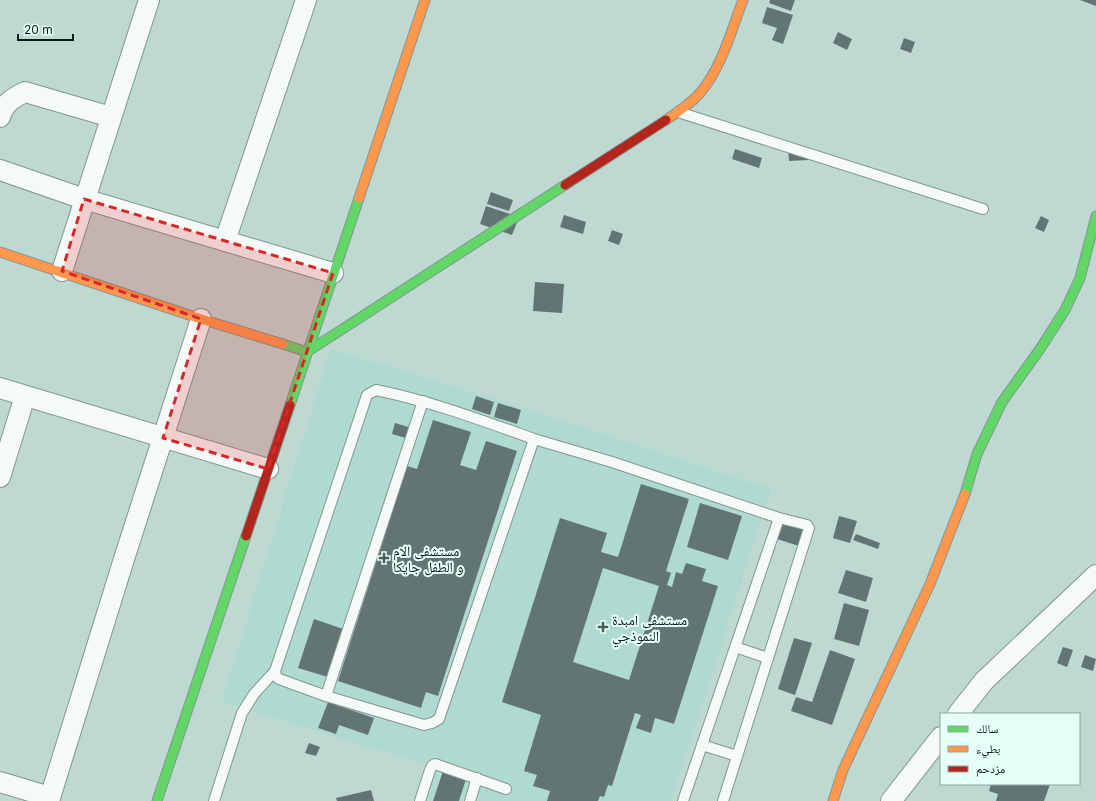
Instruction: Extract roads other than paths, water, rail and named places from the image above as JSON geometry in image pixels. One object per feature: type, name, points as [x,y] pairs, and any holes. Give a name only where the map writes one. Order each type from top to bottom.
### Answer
[{"type":"street","points":[[62,271],[149,0]]},
{"type":"street","points":[[225,241],[306,0]]},
{"type":"street","points":[[157,801],[425,0]]},
{"type":"street","points":[[307,352],[678,112],[700,93],[718,66],[743,0]]},
{"type":"street","points":[[0,117],[2,110],[12,98],[25,92],[111,117]]},
{"type":"street","points":[[0,170],[84,199],[334,273]]},
{"type":"street","points":[[832,801],[843,770],[930,584],[966,491],[977,454],[999,408],[1065,310],[1080,278],[1089,270],[1096,216]]},
{"type":"street","points":[[0,252],[62,271],[201,319],[307,352]]},
{"type":"street","points":[[0,782],[50,799],[201,319]]},
{"type":"street","points":[[0,388],[268,469]]},
{"type":"street","points":[[0,477],[25,396]]},
{"type":"street","points":[[959,713],[984,681],[1096,575]]},
{"type":"street","points":[[891,801],[940,737]]},
{"type":"lane","points":[[678,112],[983,208]]},
{"type":"lane","points":[[214,801],[242,713],[254,694],[275,671],[367,395],[376,390],[443,406],[534,439],[612,462],[779,518],[807,525],[809,528],[723,801]]},
{"type":"lane","points":[[326,696],[423,401]]},
{"type":"lane","points":[[275,671],[278,679],[326,696],[424,725],[439,719],[534,439]]},
{"type":"lane","points":[[683,801],[779,518]]},
{"type":"lane","points":[[735,647],[768,658]]},
{"type":"lane","points":[[702,745],[737,756]]},
{"type":"lane","points":[[420,801],[430,770],[432,766],[436,764],[506,789]]},
{"type":"lane","points":[[470,801],[477,778]]},
{"type":"place","name":"مستشفى الام و الطفل جايكا","points":[[384,558]]},
{"type":"place","name":"مستشفى امبدة النموذجي","points":[[603,627]]}]
